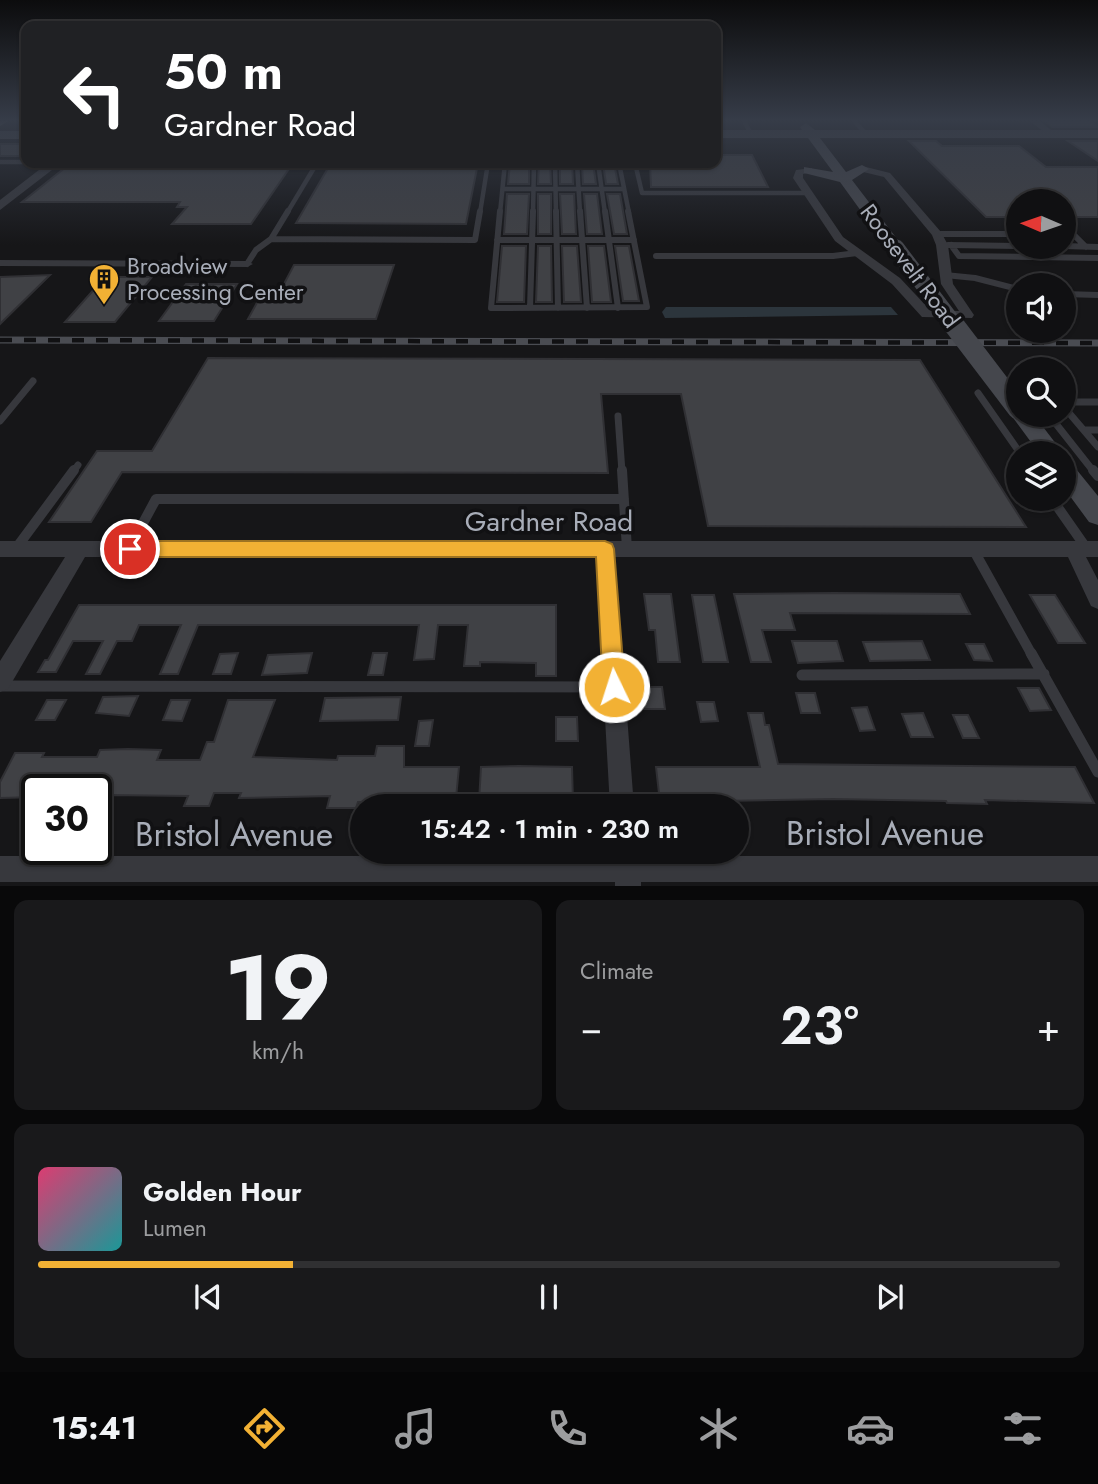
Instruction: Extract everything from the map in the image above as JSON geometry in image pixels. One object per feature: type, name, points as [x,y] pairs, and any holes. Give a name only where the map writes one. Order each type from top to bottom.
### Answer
[{"type":"main road","points":[[809,170],[832,163],[862,169]]},
{"type":"main road","name":"Roosevelt Road","points":[[832,163],[1006,394]]},
{"type":"main road","points":[[809,170],[844,179],[862,169]]},
{"type":"main road","points":[[1032,427],[1043,441]]},
{"type":"main road","points":[[1076,486],[1098,515]]},
{"type":"street","points":[[0,206],[49,168]]},
{"type":"street","points":[[809,170],[797,175],[831,231],[896,281],[926,314],[968,315],[951,291],[945,275],[943,242],[887,175],[862,169]]},
{"type":"street","points":[[0,263],[247,264]]},
{"type":"street","name":"Gardner Road","points":[[8,549],[1086,549]]},
{"type":"street","points":[[605,549],[621,794]]},
{"type":"street","points":[[1086,549],[1098,600]]},
{"type":"street","points":[[0,681],[79,550]]},
{"type":"street","name":"Bristol Avenue","points":[[0,869],[627,868],[806,877],[1098,869]]},
{"type":"lane","points":[[247,264],[256,250],[271,239],[314,168]]},
{"type":"lane","points":[[271,239],[475,240],[487,168]]},
{"type":"lane","points":[[505,168],[491,308],[648,307],[620,168]]},
{"type":"lane","points":[[530,308],[534,168]]},
{"type":"lane","points":[[555,168],[558,308]]},
{"type":"lane","points":[[576,168],[587,308]]},
{"type":"lane","points":[[599,168],[618,308]]},
{"type":"lane","points":[[636,168],[642,193],[807,193]]},
{"type":"lane","points":[[503,189],[624,189]]},
{"type":"lane","points":[[943,242],[1006,235]]},
{"type":"lane","points":[[1076,236],[1086,247]]},
{"type":"lane","points":[[498,240],[634,240]]},
{"type":"lane","points":[[943,242],[1006,245]]},
{"type":"lane","points":[[943,242],[959,256],[1098,258]]},
{"type":"lane","points":[[1076,247],[1098,247]]},
{"type":"lane","points":[[656,256],[833,256],[857,253]]},
{"type":"lane","points":[[945,275],[975,278],[1006,286]]},
{"type":"lane","points":[[1076,294],[1098,295]]},
{"type":"lane","points":[[0,421],[33,381]]},
{"type":"lane","points":[[978,393],[1012,441]]},
{"type":"lane","points":[[1076,403],[1098,402]]},
{"type":"lane","points":[[618,416],[627,549]]},
{"type":"lane","points":[[1076,420],[1098,447]]},
{"type":"lane","points":[[1059,427],[1098,476]]},
{"type":"lane","points":[[1084,430],[1098,430]]},
{"type":"lane","points":[[8,549],[78,465]]},
{"type":"lane","points":[[130,549],[156,499],[624,499]]},
{"type":"lane","points":[[1060,511],[1086,549]]},
{"type":"lane","points":[[973,549],[1098,772]]},
{"type":"lane","points":[[802,675],[1044,674]]},
{"type":"lane","points":[[0,686],[614,687]]},
{"type":"shaded area","points":[[666,307],[891,307],[898,315],[665,318],[662,312]]},
{"type":"building","points":[[721,162],[756,162],[768,187],[651,187],[650,168],[721,168]]},
{"type":"building","points":[[931,162],[1040,162],[1046,167],[1098,167],[1098,217],[1076,217],[1076,189],[1006,189],[1006,217],[986,217]]},
{"type":"building","points":[[65,168],[290,168],[251,224],[172,224],[187,207],[177,207],[180,202],[22,202]]},
{"type":"building","points":[[328,168],[477,168],[466,224],[296,223]]},
{"type":"building","points":[[510,168],[529,168],[529,184],[508,184]]},
{"type":"building","points":[[539,168],[550,168],[551,184],[538,184]]},
{"type":"building","points":[[560,168],[572,168],[573,184],[560,184]]},
{"type":"building","points":[[582,168],[594,168],[596,184],[583,184]]},
{"type":"building","points":[[604,168],[615,168],[618,184],[606,184]]},
{"type":"building","points":[[507,194],[529,194],[527,234],[504,234]]},
{"type":"building","points":[[538,194],[551,194],[551,234],[538,234]]},
{"type":"building","points":[[560,194],[574,194],[576,234],[562,234]]},
{"type":"building","points":[[584,194],[597,194],[602,234],[587,234]]},
{"type":"building","points":[[607,194],[620,194],[627,234],[614,234]]},
{"type":"building","points":[[502,246],[526,246],[524,302],[497,302]]},
{"type":"building","points":[[538,246],[551,246],[552,302],[536,302]]},
{"type":"building","points":[[562,246],[577,246],[581,302],[564,302]]},
{"type":"building","points":[[588,246],[604,246],[611,302],[592,302]]},
{"type":"building","points":[[615,246],[629,246],[639,301],[623,301]]},
{"type":"building","points":[[294,265],[394,265],[376,319],[248,319],[259,299],[276,299]]},
{"type":"building","points":[[50,275],[0,324],[0,277]]},
{"type":"building","name":"Broadview Processing Center","points":[[105,277],[152,277],[115,322],[65,322]]},
{"type":"building","points":[[186,284],[237,284],[214,321],[159,321]]},
{"type":"building","points":[[208,358],[920,360],[1006,495],[1006,511],[1016,511],[1026,527],[708,526],[681,394],[601,394],[608,473],[122,472],[91,522],[49,522],[97,451],[152,451]]},
{"type":"building","points":[[644,594],[671,594],[680,662],[658,662],[655,630],[649,630]]},
{"type":"building","points":[[734,594],[960,594],[970,614],[790,613],[795,630],[762,630],[771,662],[751,662]]},
{"type":"building","points":[[692,595],[714,595],[728,662],[703,662]]},
{"type":"building","points":[[1030,595],[1055,595],[1085,643],[1058,643]]},
{"type":"building","points":[[79,605],[556,605],[556,676],[536,676],[536,663],[480,662],[480,666],[464,666],[468,625],[438,625],[434,659],[414,660],[419,625],[198,625],[178,674],[160,674],[181,625],[139,625],[132,641],[117,641],[100,674],[86,674],[103,641],[73,641],[56,672],[38,672],[45,660],[48,660]]},
{"type":"building","points":[[792,641],[837,641],[843,661],[798,663]]},
{"type":"building","points":[[922,641],[930,660],[870,661],[863,642]]},
{"type":"building","points":[[966,644],[984,644],[992,661],[974,660]]},
{"type":"building","points":[[238,653],[231,674],[213,674],[220,654]]},
{"type":"building","points":[[312,653],[307,673],[262,675],[268,655]]},
{"type":"building","points":[[373,653],[387,653],[383,675],[368,675]]},
{"type":"building","points":[[641,687],[662,687],[665,709],[644,709]]},
{"type":"building","points":[[1018,688],[1039,688],[1051,710],[1030,711]]},
{"type":"building","points":[[796,693],[815,693],[820,713],[801,713]]},
{"type":"building","points":[[138,696],[129,716],[96,713],[103,697]]},
{"type":"building","points":[[401,697],[398,720],[320,721],[325,698]]},
{"type":"building","points":[[47,700],[66,700],[55,720],[36,720]]},
{"type":"building","points":[[171,700],[190,700],[182,721],[163,720]]},
{"type":"building","points":[[228,700],[275,700],[253,757],[337,760],[338,756],[375,756],[377,746],[404,746],[404,767],[459,767],[456,794],[350,794],[350,808],[327,808],[330,796],[239,798],[241,793],[214,793],[209,806],[184,806],[188,796],[112,795],[112,774],[21,774],[21,797],[0,798],[0,782],[15,753],[44,753],[42,757],[97,757],[100,750],[161,750],[157,760],[200,760],[207,742],[214,742]]},
{"type":"building","points":[[697,702],[714,702],[718,721],[701,722]]},
{"type":"building","points":[[867,707],[875,730],[860,731],[852,708]]},
{"type":"building","points":[[748,713],[763,713],[765,725],[769,725],[778,764],[1075,767],[1094,803],[985,800],[987,804],[833,799],[749,800],[749,794],[659,794],[656,767],[760,767]]},
{"type":"building","points":[[923,713],[933,737],[911,737],[902,714]]},
{"type":"building","points":[[953,715],[968,715],[979,738],[963,738]]},
{"type":"building","points":[[556,717],[577,717],[578,741],[556,741]]},
{"type":"building","points":[[433,720],[429,746],[415,746],[419,721]]},
{"type":"building","points":[[481,767],[572,767],[573,794],[479,794]]},
{"type":"railway","points":[[0,340],[1098,343]]},
{"type":"place","name":"Broadview Processing Center","points":[[104,306]]},
{"type":"route","points":[[130,549],[605,549],[614,687]]}]
